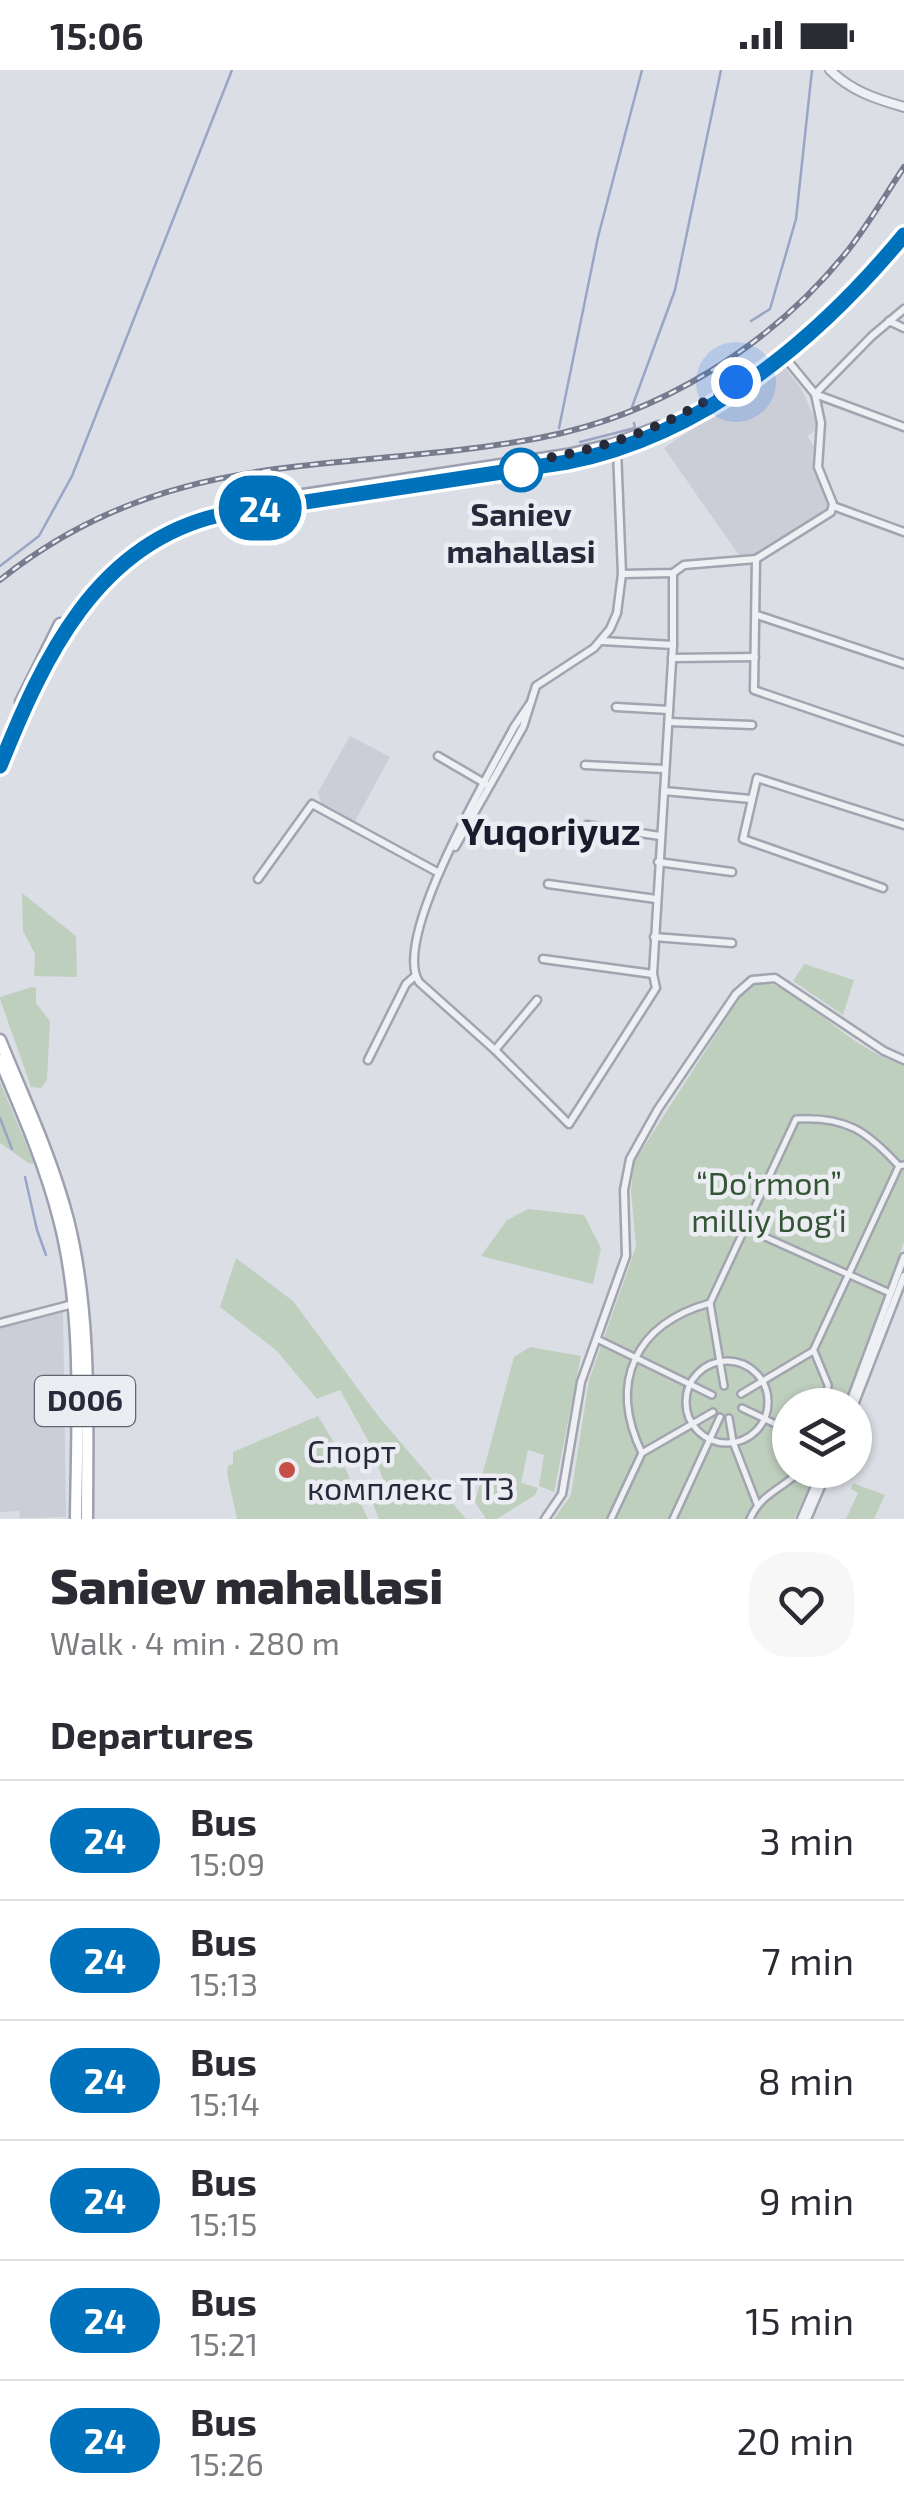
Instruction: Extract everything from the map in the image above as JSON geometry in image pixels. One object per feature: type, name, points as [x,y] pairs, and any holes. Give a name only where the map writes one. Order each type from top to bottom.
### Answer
[{"type":"main road","points":[[616,447],[714,396],[779,351],[833,309],[904,224]]},
{"type":"main road","points":[[0,766],[74,614],[104,579],[154,540],[194,522],[233,512],[616,447],[685,421],[783,355],[904,234]]},
{"type":"main road","points":[[0,749],[41,658],[76,601],[114,561],[163,528],[224,507],[525,465]]},
{"type":"main road","name":"D006","points":[[0,1040],[49,1173],[62,1231],[73,1304],[76,1519]]},
{"type":"main road","name":"D006","points":[[0,1060],[68,1219],[78,1283],[88,1519]]},
{"type":"street","points":[[830,70],[841,81],[874,98],[904,106]]},
{"type":"street","points":[[816,394],[904,309]]},
{"type":"street","points":[[889,322],[904,328]]},
{"type":"street","points":[[622,574],[672,573],[684,566],[756,558],[831,512],[833,506],[818,467],[822,423],[816,394],[783,355]]},
{"type":"street","points":[[816,394],[904,427]]},
{"type":"street","points":[[616,447],[622,574],[616,613],[588,654],[536,686],[439,873],[418,926],[413,964],[415,976],[569,1124],[655,990],[652,974],[673,645],[672,573]]},
{"type":"street","points":[[833,506],[904,532]]},
{"type":"street","points":[[756,558],[754,690],[904,741]]},
{"type":"street","points":[[757,615],[904,664]]},
{"type":"street","points":[[600,641],[673,645]]},
{"type":"street","points":[[672,658],[754,657]]},
{"type":"street","points":[[616,708],[669,710]]},
{"type":"street","points":[[668,722],[752,726]]},
{"type":"street","points":[[438,756],[488,785]]},
{"type":"street","points":[[585,765],[664,769]]},
{"type":"street","points":[[883,888],[743,839],[757,778],[904,825]]},
{"type":"street","points":[[664,791],[752,798]]},
{"type":"street","points":[[258,879],[312,804],[439,873]]},
{"type":"street","points":[[587,824],[660,836]]},
{"type":"street","points":[[658,862],[732,872]]},
{"type":"street","points":[[548,884],[657,899]]},
{"type":"street","points":[[654,938],[732,944]]},
{"type":"street","points":[[543,959],[652,974]]},
{"type":"street","points":[[368,1060],[406,984],[415,976]]},
{"type":"street","points":[[545,1519],[563,1489],[577,1399],[594,1338],[626,1256],[624,1190],[630,1159],[658,1109],[745,984],[767,977],[785,982],[884,1051],[904,1060]]},
{"type":"street","points":[[495,1050],[536,1000]]},
{"type":"street","points":[[724,1386],[710,1303],[796,1119],[813,1118],[854,1126],[902,1166],[814,1350],[742,1394]]},
{"type":"street","points":[[745,1228],[895,1295]]},
{"type":"street","points":[[895,1295],[904,1256]]},
{"type":"street","points":[[859,1388],[904,1276]]},
{"type":"street","points":[[642,1453],[626,1404],[634,1357],[655,1333],[684,1310],[710,1303]]},
{"type":"street","points":[[0,1322],[73,1304]]},
{"type":"street","points":[[594,1338],[712,1395]]},
{"type":"street","points":[[814,1350],[828,1388]]},
{"type":"street","points":[[720,1362],[736,1362],[750,1368],[767,1394],[764,1418],[750,1435],[733,1442],[710,1439],[692,1423],[686,1409],[690,1384],[704,1368],[720,1362]]},
{"type":"street","points":[[742,1408],[772,1422]]},
{"type":"street","points":[[611,1519],[642,1453],[713,1412]]},
{"type":"street","points":[[673,1519],[720,1416]]},
{"type":"street","points":[[729,1418],[733,1442],[757,1504]]},
{"type":"street","points":[[750,1519],[757,1504],[778,1488]]},
{"type":"street","points":[[804,1519],[817,1488]]},
{"type":"shaded area","points":[[784,367],[801,388],[815,419],[816,430],[807,436],[814,446],[813,461],[829,502],[828,509],[767,551],[741,558],[664,448]]},
{"type":"shaded area","points":[[350,736],[390,757],[354,823],[322,806],[318,792]]},
{"type":"shaded area","points":[[63,1311],[66,1517],[20,1518],[19,1511],[0,1512],[0,1328]]},
{"type":"green space","points":[[22,893],[76,936],[77,977],[34,976],[35,954],[23,931]]},
{"type":"green space","points":[[804,964],[854,980],[843,1015],[793,981]]},
{"type":"green space","name":"“Do‘rmon” milliy bog‘i","points":[[769,982],[868,1049],[904,1065],[904,1242],[851,1388],[772,1388],[772,1488],[809,1488],[794,1519],[554,1519],[571,1495],[589,1380],[636,1247],[631,1190],[634,1162],[742,994],[753,984]]},
{"type":"green space","points":[[36,988],[36,1003],[50,1021],[47,1080],[41,1088],[31,1087],[0,999]]},
{"type":"green space","points":[[0,1082],[34,1163],[0,1143]]},
{"type":"green space","points":[[528,1209],[584,1215],[601,1248],[593,1284],[481,1256],[507,1220]]},
{"type":"green space","points":[[236,1258],[293,1301],[379,1417],[466,1519],[379,1519],[370,1497],[386,1488],[370,1444],[340,1390],[317,1399],[276,1350],[220,1307]]},
{"type":"green space","points":[[530,1347],[581,1356],[554,1492],[539,1486],[544,1455],[528,1450],[521,1483],[538,1488],[535,1495],[497,1519],[486,1519],[475,1502],[514,1357]]},
{"type":"green space","name":"Спорт комплекс ТТЗ","points":[[318,1416],[368,1519],[237,1519],[227,1473],[228,1466],[233,1464],[233,1452]]},
{"type":"green space","points":[[866,1488],[885,1495],[874,1519],[846,1519],[858,1493],[851,1489]]},
{"type":"waterway","points":[[0,566],[39,536],[72,476],[232,70]]},
{"type":"waterway","points":[[559,428],[598,237],[642,70]]},
{"type":"waterway","points":[[632,407],[675,290],[721,70]]},
{"type":"waterway","points":[[751,321],[770,309],[796,219],[812,70]]},
{"type":"waterway","points":[[580,442],[635,428],[634,423]]},
{"type":"waterway","points":[[0,1118],[12,1149]]},
{"type":"waterway","points":[[25,1177],[46,1255]]},
{"type":"railway","points":[[0,580],[64,536],[129,505],[193,485],[259,472],[539,438],[628,412],[670,393],[711,371],[786,316],[856,239],[904,167]]},
{"type":"bus line","name":"24","points":[[0,766],[74,614],[104,579],[154,540],[220,515],[592,458],[646,440],[711,405],[800,342],[865,282],[904,235]]},
{"type":"place","name":"Saniev mahallasi","points":[[521,470]]},
{"type":"place","name":"Спорт комплекс ТТЗ","points":[[287,1470]]},
{"type":"district","name":"Yuqoriyuz","points":[[551,832]]},
{"type":"route","points":[[521,470],[525,462],[606,447],[637,436],[736,382]]}]
